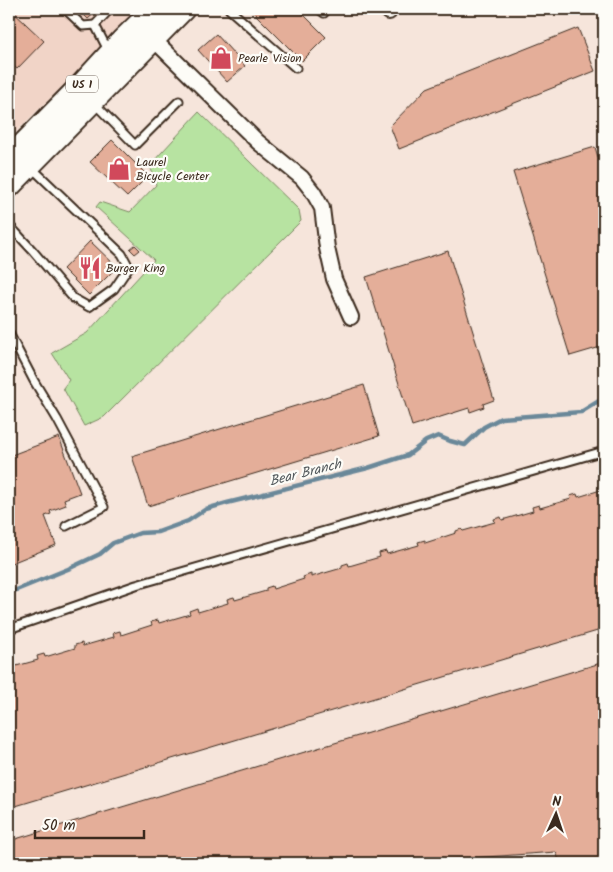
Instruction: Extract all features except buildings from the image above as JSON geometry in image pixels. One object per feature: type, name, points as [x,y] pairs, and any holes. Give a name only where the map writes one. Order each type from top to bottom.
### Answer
[{"type":"main road","name":"US 1","points":[[86,94],[110,54],[149,23],[182,9]]},
{"type":"main road","name":"US 1","points":[[9,186],[19,162],[86,94],[149,23]]},
{"type":"street","points":[[149,23],[258,142],[302,178],[313,192],[322,208],[327,248],[334,279],[351,317]]},
{"type":"lane","points":[[65,9],[83,26],[95,25],[110,9]]},
{"type":"lane","points":[[229,9],[296,68]]},
{"type":"lane","points":[[95,25],[110,54]]},
{"type":"lane","points":[[86,94],[135,145],[179,101]]},
{"type":"lane","points":[[9,225],[73,298],[89,307],[114,289],[129,267],[122,254],[19,162]]},
{"type":"lane","points":[[9,332],[104,507],[66,526]]},
{"type":"lane","points":[[9,629],[136,585],[604,452]]},
{"type":"shaded area","points":[[9,9],[140,9],[9,138]]},
{"type":"green space","points":[[199,112],[299,210],[301,221],[104,417],[84,426],[63,388],[69,380],[52,353],[87,333],[154,260],[96,207],[100,202],[130,212],[156,185],[150,165]]},
{"type":"waterway","name":"Bear Branch","points":[[9,593],[100,554],[113,543],[140,533],[158,532],[188,521],[206,509],[368,468],[408,455],[426,441],[438,436],[465,445],[484,427],[501,418],[581,412],[604,398]]},
{"type":"place","name":"Pearle Vision","points":[[221,58]]},
{"type":"place","name":"Laurel Bicycle Center","points":[[119,169]]},
{"type":"place","name":"Burger King","points":[[90,268]]}]
